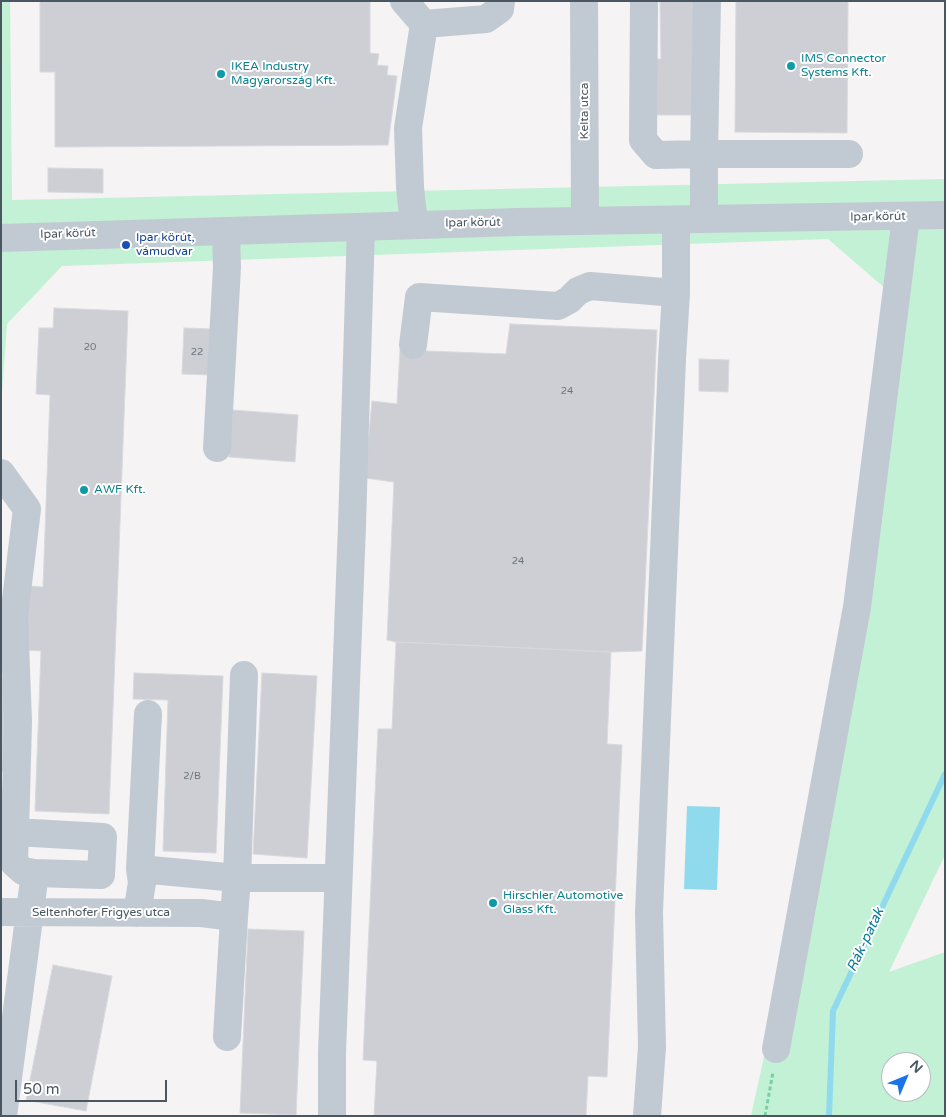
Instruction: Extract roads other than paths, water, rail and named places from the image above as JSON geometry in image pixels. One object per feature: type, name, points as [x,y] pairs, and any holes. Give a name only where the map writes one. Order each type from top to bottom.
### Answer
[{"type":"street","points":[[404,1],[424,24],[408,128],[410,187],[414,224]]},
{"type":"street","points":[[424,24],[486,19],[500,9],[501,1]]},
{"type":"street","name":"Kelta utca","points":[[584,1],[585,221]]},
{"type":"street","points":[[644,1],[643,140],[656,155],[849,154]]},
{"type":"street","points":[[704,218],[707,1]]},
{"type":"street","name":"Ipar körút","points":[[1,238],[414,224],[945,215]]},
{"type":"street","points":[[776,1049],[857,607],[906,217]]},
{"type":"street","points":[[648,1116],[652,1047],[649,912],[676,293],[676,220]]},
{"type":"street","points":[[332,1116],[332,1054],[361,227]]},
{"type":"street","points":[[217,448],[227,267],[226,231]]},
{"type":"street","points":[[414,345],[419,297],[558,306],[590,286],[676,293]]},
{"type":"street","points":[[1,472],[27,509],[14,616],[18,722],[14,863],[23,871],[36,873],[100,875],[103,837],[15,832]]},
{"type":"street","points":[[227,1037],[237,878],[244,675]]},
{"type":"street","points":[[137,913],[142,883],[140,869],[148,714]]},
{"type":"street","points":[[140,869],[237,878],[338,878]]},
{"type":"street","points":[[3,1116],[36,873]]},
{"type":"street","name":"Seltenhofer Frigyes utca","points":[[1,912],[201,913],[234,917]]},
{"type":"water","points":[[687,806],[720,807],[717,890],[684,889]]},
{"type":"waterway","name":"Rák-patak","points":[[829,1116],[833,1011],[945,774]]},
{"type":"place","name":"IMS Connector Systems Kft.","points":[[791,66]]},
{"type":"place","name":"IKEA Industry Magyarország Kft.","points":[[221,74]]},
{"type":"place","name":"Ipar körút, vámudvar","points":[[126,245]]},
{"type":"place","name":"AWF Kft.","points":[[84,490]]},
{"type":"place","name":"Hirschler Automotive Glass Kft.","points":[[493,903]]}]
